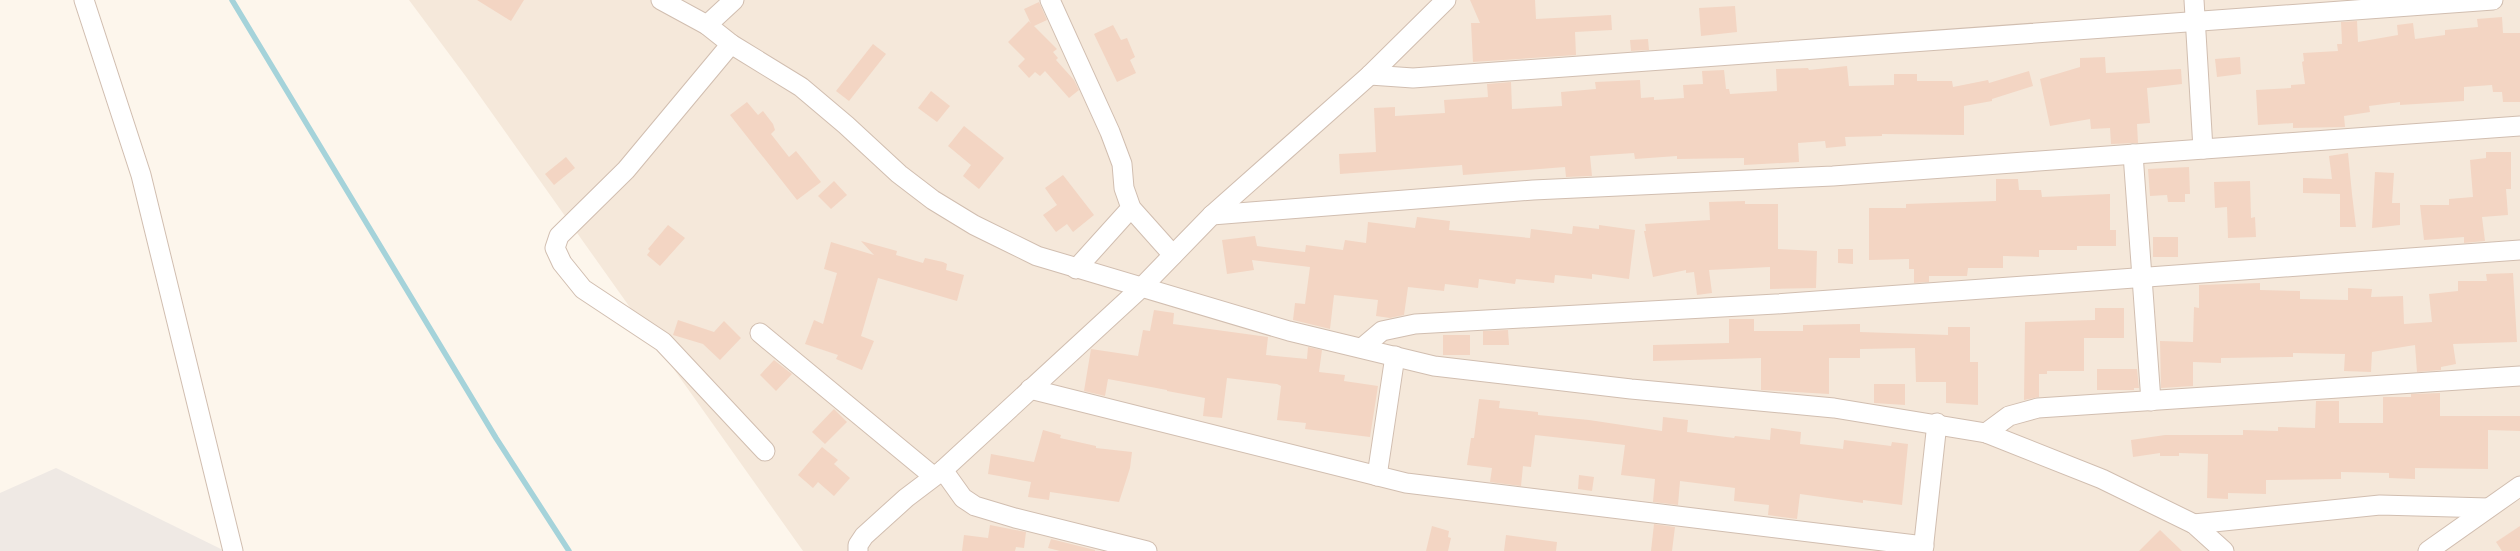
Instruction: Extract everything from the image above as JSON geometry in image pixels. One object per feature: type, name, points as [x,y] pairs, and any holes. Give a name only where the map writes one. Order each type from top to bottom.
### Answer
[{"type":"street","points":[[84,0],[141,175],[233,551]]},
{"type":"street","points":[[661,0],[707,25],[731,44],[800,87],[846,125],[899,174],[933,200],[1008,243],[1037,256],[1289,331],[1363,347],[1434,366],[1631,389],[1834,408],[1937,423],[1986,433],[2102,479],[2194,524],[2224,551]]},
{"type":"street","points":[[707,25],[734,0]]},
{"type":"street","points":[[1050,0],[1110,132],[1122,164],[1124,188],[1131,208],[1173,255]]},
{"type":"street","points":[[858,551],[858,545],[864,536],[938,473],[1143,286],[1212,215],[1370,75],[1446,0]]},
{"type":"street","points":[[2194,0],[2203,149]]},
{"type":"street","points":[[1370,75],[1423,77],[2493,0]]},
{"type":"street","points":[[731,44],[626,170],[559,236],[555,248],[562,263],[583,290],[663,342],[765,451]]},
{"type":"street","points":[[1212,215],[1534,190],[1833,176],[2520,126]]},
{"type":"street","points":[[2133,154],[2151,401]]},
{"type":"street","points":[[1076,269],[1131,208]]},
{"type":"street","points":[[1363,347],[1382,331],[1415,324],[1776,304],[2520,250]]},
{"type":"street","points":[[760,333],[938,473],[975,506],[1014,518],[1147,551]]},
{"type":"street","points":[[1377,476],[1395,356]]},
{"type":"street","points":[[1986,433],[2009,416],[2038,408],[2520,376]]},
{"type":"street","points":[[1030,389],[1406,483],[1923,548],[1937,423]]},
{"type":"street","points":[[2428,551],[2520,486]]},
{"type":"street","points":[[2194,524],[2380,505],[2488,508]]},
{"type":"shaded area","points":[[409,0],[2520,0],[2520,551],[803,551],[467,78]]},
{"type":"shaded area","points":[[56,468],[225,551],[0,551],[0,493]]},
{"type":"building","points":[[477,0],[524,0],[511,21]]},
{"type":"building","points":[[1470,0],[1535,0],[1536,19],[1611,15],[1612,30],[1575,32],[1576,55],[1473,62],[1471,23],[1480,23]]},
{"type":"building","points":[[1039,2],[1047,20],[1034,26],[1057,49],[1053,52],[1058,58],[1056,60],[1074,80],[1079,90],[1069,98],[1045,71],[1040,76],[1035,72],[1029,78],[1018,66],[1025,59],[1008,42],[1029,21],[1031,24],[1024,9]]},
{"type":"building","points":[[1735,6],[1737,32],[1701,36],[1699,8]]},
{"type":"building","points":[[2502,17],[2503,33],[2520,33],[2520,102],[2503,102],[2502,92],[2493,92],[2492,85],[2464,87],[2464,101],[2400,105],[2400,102],[2369,106],[2370,112],[2344,116],[2345,127],[2293,128],[2293,123],[2258,125],[2256,90],[2291,88],[2291,85],[2305,84],[2302,62],[2304,61],[2303,53],[2338,51],[2337,44],[2342,44],[2341,22],[2357,21],[2358,42],[2398,35],[2397,25],[2413,23],[2415,39],[2445,35],[2445,30],[2478,27],[2477,19]]},
{"type":"building","points":[[1113,25],[1121,40],[1127,38],[1135,57],[1130,60],[1136,73],[1117,82],[1094,34]]},
{"type":"building","points":[[1648,39],[1649,50],[1631,51],[1630,40]]},
{"type":"building","points":[[873,44],[886,54],[849,101],[836,91]]},
{"type":"building","points":[[2105,57],[2106,73],[2181,69],[2182,84],[2147,88],[2150,123],[2137,124],[2138,143],[2111,144],[2110,128],[2091,129],[2090,119],[2050,126],[2040,79],[2080,67],[2080,58]]},
{"type":"building","points":[[2240,57],[2241,74],[2217,77],[2215,59]]},
{"type":"building","points":[[1847,66],[1849,86],[1894,85],[1894,74],[1917,74],[1917,81],[1952,81],[1953,87],[1988,80],[1989,83],[2029,71],[2033,86],[1992,99],[1992,101],[1964,106],[1964,135],[1882,134],[1882,136],[1845,137],[1846,146],[1826,148],[1825,141],[1798,143],[1799,162],[1744,165],[1744,158],[1677,159],[1677,156],[1635,159],[1634,153],[1590,156],[1592,176],[1566,177],[1565,167],[1463,175],[1462,165],[1340,174],[1339,154],[1376,152],[1374,108],[1395,107],[1395,116],[1445,113],[1444,100],[1488,97],[1487,84],[1511,82],[1512,109],[1562,106],[1561,92],[1596,89],[1595,82],[1640,80],[1641,98],[1654,97],[1654,100],[1684,98],[1683,85],[1703,84],[1702,71],[1724,70],[1726,89],[1729,89],[1730,94],[1777,91],[1776,69],[1808,68],[1809,70]]},
{"type":"building","points":[[931,91],[950,106],[937,122],[918,108]]},
{"type":"building","points":[[747,102],[758,115],[763,111],[773,124],[775,130],[771,134],[789,157],[796,151],[821,182],[797,200],[730,115]]},
{"type":"building","points":[[964,126],[1004,158],[979,189],[963,176],[971,165],[948,146]]},
{"type":"building","points":[[2486,152],[2511,152],[2511,189],[2506,189],[2508,215],[2482,217],[2485,241],[2464,243],[2464,237],[2424,240],[2420,205],[2449,205],[2449,199],[2473,197],[2470,160],[2486,158]]},
{"type":"building","points":[[2348,153],[2356,227],[2340,227],[2340,194],[2303,193],[2303,178],[2332,179],[2329,156]]},
{"type":"building","points":[[566,157],[575,168],[554,185],[545,174]]},
{"type":"building","points":[[2189,167],[2190,194],[2185,194],[2185,202],[2168,202],[2167,195],[2150,196],[2148,169]]},
{"type":"building","points":[[2375,172],[2394,173],[2392,203],[2400,203],[2400,225],[2372,228]]},
{"type":"building","points":[[1063,175],[1094,215],[1073,232],[1067,224],[1056,232],[1043,215],[1057,205],[1045,188]]},
{"type":"building","points":[[1996,179],[2018,179],[2019,190],[2041,190],[2042,197],[2110,194],[2110,230],[2116,230],[2116,246],[2077,246],[2077,250],[2039,250],[2039,257],[2003,256],[2003,268],[1968,268],[1967,276],[1929,276],[1929,282],[1914,283],[1914,269],[1909,269],[1909,259],[1869,260],[1869,208],[1906,208],[1906,204],[1996,201]]},
{"type":"building","points":[[834,181],[847,195],[831,209],[818,196]]},
{"type":"building","points":[[2250,181],[2251,218],[2255,217],[2256,237],[2228,238],[2227,207],[2215,208],[2214,182]]},
{"type":"building","points":[[1745,201],[1745,204],[1778,204],[1778,249],[1817,251],[1816,288],[1770,289],[1770,267],[1709,270],[1712,293],[1697,295],[1694,272],[1686,273],[1686,270],[1653,277],[1644,231],[1646,231],[1645,224],[1710,220],[1709,202]]},
{"type":"building","points":[[1417,217],[1450,221],[1449,230],[1530,238],[1531,229],[1572,234],[1573,226],[1599,229],[1599,225],[1635,230],[1629,279],[1592,274],[1592,279],[1555,275],[1554,283],[1516,279],[1515,284],[1479,279],[1478,288],[1445,284],[1444,291],[1408,287],[1404,315],[1390,318],[1376,316],[1378,300],[1334,295],[1330,329],[1293,320],[1295,303],[1305,304],[1310,267],[1252,260],[1254,270],[1227,274],[1222,240],[1255,236],[1257,246],[1305,252],[1306,245],[1343,250],[1345,240],[1366,243],[1368,222],[1415,228]]},
{"type":"building","points":[[668,225],[685,238],[660,266],[647,255],[650,251],[648,249]]},
{"type":"building","points":[[2153,237],[2178,237],[2178,257],[2153,257]]},
{"type":"building","points":[[861,241],[897,251],[896,255],[923,263],[925,258],[943,262],[947,264],[946,270],[964,275],[957,301],[878,278],[861,336],[874,341],[862,370],[836,359],[838,355],[805,344],[814,320],[823,324],[837,273],[824,269],[831,242],[874,255]]},
{"type":"building","points":[[1838,249],[1853,249],[1853,264],[1838,263]]},
{"type":"building","points":[[2513,273],[2517,342],[2453,344],[2456,364],[2441,367],[2441,370],[2417,372],[2415,345],[2372,352],[2371,372],[2344,371],[2345,354],[2293,353],[2293,357],[2221,358],[2221,363],[2193,362],[2193,386],[2161,388],[2160,341],[2193,342],[2194,307],[2199,308],[2199,285],[2260,283],[2260,290],[2300,291],[2300,299],[2348,300],[2348,288],[2372,289],[2371,297],[2403,296],[2404,324],[2432,322],[2429,294],[2458,291],[2458,281],[2487,281],[2486,274]]},
{"type":"building","points":[[2095,308],[2124,308],[2124,338],[2084,338],[2084,371],[2047,371],[2047,374],[2039,374],[2039,397],[2024,400],[2025,322],[2095,320]]},
{"type":"building","points":[[1154,310],[1174,313],[1173,324],[1268,337],[1266,355],[1307,359],[1308,347],[1322,350],[1319,372],[1345,375],[1344,381],[1378,386],[1370,437],[1305,429],[1306,423],[1277,420],[1281,386],[1277,384],[1227,378],[1222,418],[1203,416],[1205,398],[1167,390],[1108,379],[1105,396],[1084,391],[1091,349],[1138,356],[1143,330],[1150,331]]},
{"type":"building","points":[[1729,319],[1754,319],[1754,331],[1803,331],[1803,325],[1860,324],[1860,332],[1948,335],[1948,327],[1970,327],[1970,362],[1978,362],[1978,405],[1946,403],[1946,382],[1916,382],[1915,348],[1860,349],[1860,358],[1829,358],[1829,394],[1761,390],[1761,358],[1653,361],[1653,345],[1729,343]]},
{"type":"building","points":[[678,320],[714,332],[724,321],[741,338],[720,360],[703,344],[673,335]]},
{"type":"building","points":[[1508,330],[1509,345],[1483,345],[1483,331]]},
{"type":"building","points":[[1443,335],[1470,335],[1470,355],[1443,355]]},
{"type":"building","points":[[774,360],[792,374],[776,391],[760,375]]},
{"type":"building","points":[[2097,369],[2137,369],[2139,388],[2134,388],[2134,390],[2097,390]]},
{"type":"building","points":[[1874,384],[1905,384],[1905,405],[1874,403]]},
{"type":"building","points":[[2440,393],[2440,416],[2520,416],[2520,431],[2488,430],[2488,469],[2415,468],[2415,479],[2389,478],[2389,473],[2341,472],[2341,479],[2266,480],[2266,494],[2228,493],[2228,499],[2207,498],[2208,454],[2179,453],[2179,456],[2160,456],[2160,453],[2133,457],[2131,440],[2165,435],[2243,435],[2243,430],[2278,431],[2278,427],[2315,428],[2316,401],[2339,401],[2339,423],[2383,423],[2383,397],[2411,397],[2411,394]]},
{"type":"building","points":[[1479,399],[1500,401],[1499,408],[1538,412],[1538,415],[1589,420],[1662,431],[1663,417],[1688,420],[1687,432],[1734,438],[1735,436],[1770,440],[1771,428],[1801,432],[1800,444],[1843,449],[1844,440],[1891,446],[1892,442],[1908,444],[1902,505],[1863,500],[1863,503],[1800,494],[1797,519],[1768,515],[1769,505],[1734,501],[1735,488],[1680,481],[1678,505],[1653,502],[1655,479],[1621,475],[1625,445],[1535,435],[1531,467],[1523,466],[1521,486],[1490,482],[1492,468],[1467,465],[1471,438],[1474,438]]},
{"type":"building","points":[[834,409],[847,422],[825,444],[812,432]]},
{"type":"building","points":[[1043,430],[1061,435],[1060,438],[1096,446],[1096,448],[1132,452],[1130,468],[1119,502],[1050,492],[1049,500],[1028,497],[1031,482],[988,474],[991,454],[1034,462]]},
{"type":"building","points":[[822,447],[838,460],[834,464],[850,478],[834,496],[818,482],[813,488],[798,475]]},
{"type":"building","points":[[1579,475],[1594,477],[1592,491],[1578,489]]},
{"type":"building","points":[[1654,524],[1675,527],[1672,551],[1651,551]]},
{"type":"building","points":[[990,525],[1026,532],[1024,548],[1016,547],[1015,551],[962,551],[964,535],[988,538]]},
{"type":"building","points":[[1432,526],[1449,531],[1448,537],[1451,538],[1448,551],[1426,551]]},
{"type":"building","points":[[2520,526],[2520,551],[2502,551],[2496,542]]},
{"type":"building","points":[[2160,530],[2182,551],[2139,551]]},
{"type":"building","points":[[1506,535],[1557,542],[1556,551],[1504,551]]},
{"type":"building","points":[[1051,539],[1095,551],[1060,551],[1048,548]]},
{"type":"waterway","points":[[232,0],[496,438],[569,551]]}]
